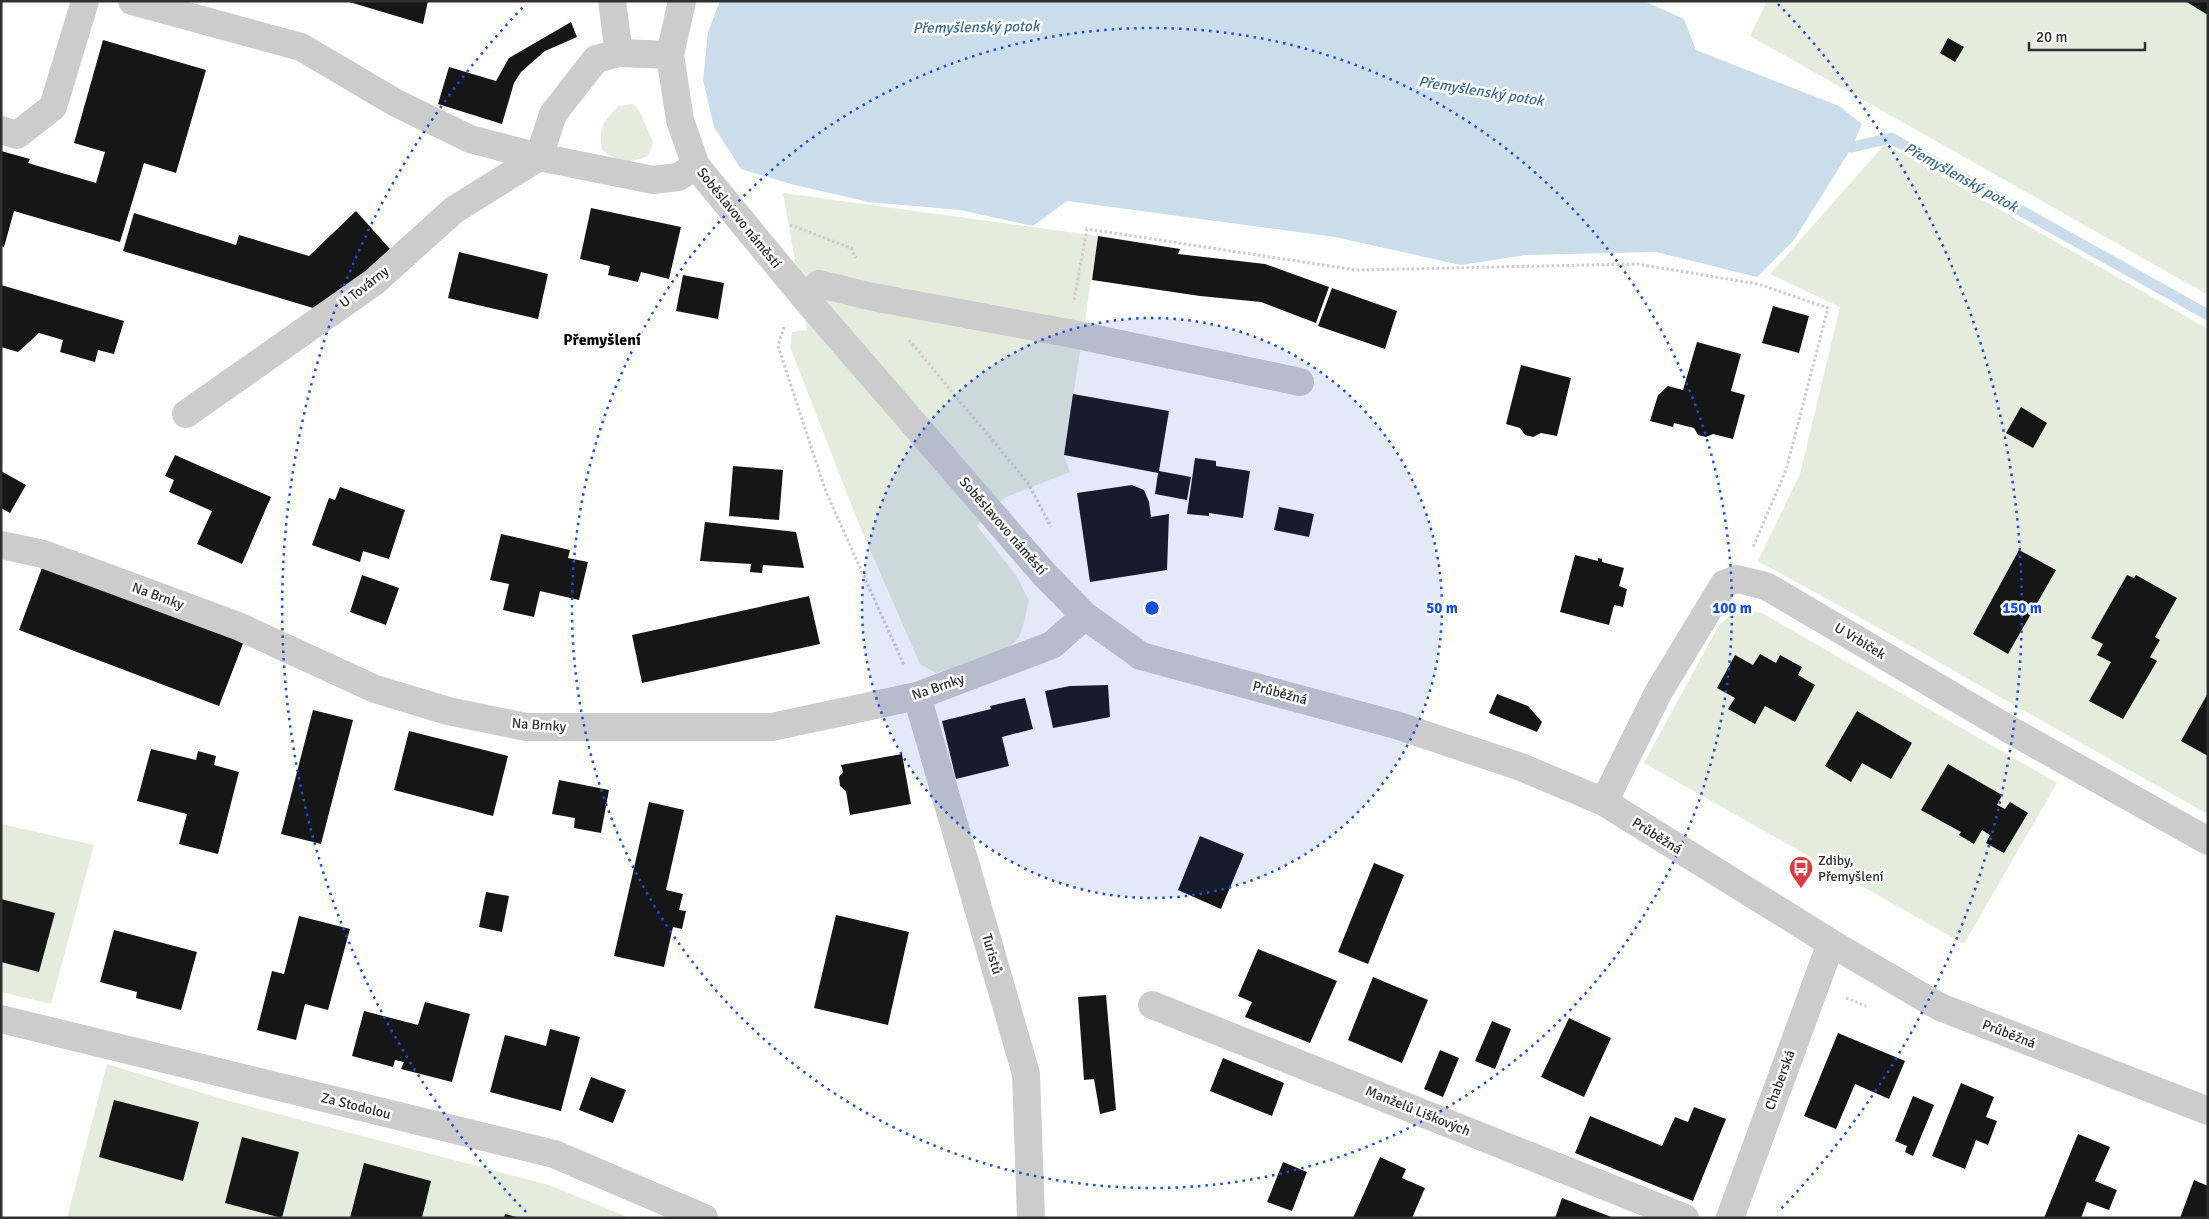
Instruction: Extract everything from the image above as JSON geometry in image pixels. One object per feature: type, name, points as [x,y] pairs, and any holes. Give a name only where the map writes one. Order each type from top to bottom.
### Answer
[{"type":"street","points":[[1,130],[17,135],[53,107],[85,1]]},
{"type":"street","points":[[132,1],[301,47],[396,103],[470,139],[539,157],[653,180],[678,177],[696,166]]},
{"type":"street","points":[[612,1],[619,53]]},
{"type":"street","points":[[539,157],[553,114],[596,58],[619,53],[670,55],[682,1]]},
{"type":"street","name":"Soběslavovo náměstí","points":[[670,55],[680,120],[696,166],[805,298],[1045,575],[1085,616]]},
{"type":"street","name":"U Továrny","points":[[186,414],[374,282],[454,210],[539,157]]},
{"type":"street","points":[[805,298],[819,284],[873,297],[1068,333],[1300,382]]},
{"type":"street","name":"Na Brnky","points":[[1,545],[43,554],[238,626],[375,689],[448,711],[526,727],[772,727],[917,696],[1052,645],[1085,616]]},
{"type":"street","points":[[1604,802],[1658,693],[1724,584],[1737,579]]},
{"type":"street","name":"U Vrbiček","points":[[1737,579],[1766,586],[2012,731],[2208,841]]},
{"type":"street","name":"Průběžná","points":[[1085,616],[1141,656],[1396,725],[1521,766],[1604,802],[1831,943],[1940,1007],[2208,1111]]},
{"type":"street","name":"Turistů","points":[[917,696],[1026,1074],[1031,1218]]},
{"type":"street","name":"Chaberská","points":[[1730,1218],[1831,943]]},
{"type":"street","name":"Manželů Liškových","points":[[1152,1005],[1685,1218]]},
{"type":"street","name":"Za Stodolou","points":[[1,1019],[554,1154],[704,1218]]},
{"type":"path","points":[[786,223],[851,248],[873,297],[1028,483],[1055,535]]},
{"type":"path","points":[[1068,333],[1087,229],[1356,270],[1637,264],[1758,284],[1828,308],[1786,470],[1751,553],[1737,579]]},
{"type":"path","points":[[786,323],[778,346],[826,492],[917,696]]},
{"type":"shaded area","points":[[1767,1],[2208,1],[2208,295],[1750,36]]},
{"type":"shaded area","points":[[633,104],[640,112],[653,142],[648,156],[629,161],[619,160],[602,150],[601,130],[605,121],[618,106]]},
{"type":"shaded area","points":[[1885,144],[2208,329],[2208,814],[1758,561],[1800,474],[1840,307],[1770,274]]},
{"type":"shaded area","points":[[783,193],[1098,236],[1064,455],[1070,472],[1004,498],[977,526],[1016,575],[1029,601],[1020,635],[1006,649],[982,659],[936,673],[920,664],[860,527],[790,347],[792,332],[807,330]]},
{"type":"shaded area","points":[[1737,610],[1762,613],[2057,783],[1964,944],[1644,763],[1719,625]]},
{"type":"shaded area","points":[[1,824],[94,845],[51,1004],[1,992]]},
{"type":"shaded area","points":[[107,1064],[229,1101],[549,1185],[630,1218],[67,1218]]},
{"type":"water","points":[[720,1],[1644,1],[1684,19],[1696,50],[1839,106],[1862,124],[1852,147],[1794,240],[1757,277],[1656,252],[1525,255],[1461,265],[1335,237],[1067,201],[1033,226],[960,210],[868,202],[791,184],[741,169],[714,127],[703,80],[708,32]]},
{"type":"building","points":[[346,1],[428,1],[423,24]]},
{"type":"building","points":[[2185,1],[2208,1],[2208,15]]},
{"type":"building","points":[[571,22],[577,37],[545,51],[521,72],[514,83],[502,124],[438,104],[449,67],[496,81],[509,58]]},
{"type":"building","points":[[1948,38],[1964,47],[1955,62],[1940,53]]},
{"type":"building","points":[[103,40],[206,70],[176,173],[144,163],[120,242],[14,211],[4,247],[1,246],[1,151],[30,159],[28,163],[96,183],[105,152],[74,143]]},
{"type":"building","points":[[591,208],[681,227],[669,279],[641,272],[638,282],[608,275],[610,266],[580,259]]},
{"type":"building","points":[[356,211],[390,249],[323,311],[123,251],[134,213],[236,245],[239,235],[309,256]]},
{"type":"building","points":[[1098,236],[1180,249],[1178,254],[1265,264],[1329,287],[1316,323],[1261,302],[1200,296],[1092,280]]},
{"type":"building","points":[[459,252],[548,274],[538,319],[448,298]]},
{"type":"building","points":[[683,275],[724,283],[718,319],[676,311]]},
{"type":"building","points":[[1,285],[124,321],[114,354],[98,350],[95,362],[60,352],[63,340],[39,333],[18,352],[1,347]]},
{"type":"building","points":[[1332,288],[1397,311],[1385,349],[1318,326]]},
{"type":"building","points":[[1773,306],[1809,316],[1799,353],[1762,343]]},
{"type":"building","points":[[1697,342],[1741,354],[1731,391],[1745,395],[1733,439],[1713,434],[1706,437],[1698,435],[1694,428],[1674,423],[1673,427],[1650,421],[1658,395],[1668,386],[1683,390]]},
{"type":"building","points":[[1521,365],[1571,378],[1557,436],[1541,433],[1533,437],[1525,435],[1520,428],[1506,424]]},
{"type":"building","points":[[1073,394],[1169,411],[1159,471],[1191,477],[1187,500],[1155,494],[1158,473],[1064,455]]},
{"type":"building","points":[[2021,407],[2047,423],[2033,448],[2006,433]]},
{"type":"building","points":[[175,455],[271,497],[242,564],[197,544],[212,511],[169,492],[174,480],[165,476]]},
{"type":"building","points":[[1195,458],[1216,461],[1216,466],[1250,471],[1243,518],[1209,513],[1209,516],[1187,514]]},
{"type":"building","points":[[733,466],[783,470],[779,520],[729,516]]},
{"type":"building","points":[[1,471],[26,485],[10,513],[1,508]]},
{"type":"building","points":[[1132,485],[1144,490],[1149,502],[1151,517],[1169,514],[1167,570],[1090,582],[1077,493]]},
{"type":"building","points":[[340,487],[405,510],[389,559],[363,551],[360,562],[312,545],[329,498],[335,500]]},
{"type":"building","points":[[1279,507],[1314,514],[1309,537],[1274,530]]},
{"type":"building","points":[[705,522],[796,532],[804,568],[763,565],[762,573],[750,572],[751,564],[700,561]]},
{"type":"building","points":[[501,534],[570,550],[568,558],[588,562],[579,600],[540,591],[534,617],[503,610],[509,584],[490,580]]},
{"type":"building","points":[[2019,550],[2056,570],[2008,654],[1973,634]]},
{"type":"building","points":[[1575,555],[1598,561],[1598,558],[1602,559],[1602,562],[1624,568],[1619,586],[1627,589],[1623,607],[1614,605],[1609,625],[1560,612]]},
{"type":"building","points":[[43,565],[244,641],[219,706],[19,630]]},
{"type":"building","points":[[362,575],[399,588],[386,625],[350,612]]},
{"type":"building","points":[[2127,575],[2134,578],[2136,575],[2177,598],[2155,637],[2160,640],[2150,657],[2157,661],[2123,719],[2089,701],[2111,662],[2097,655],[2103,644],[2091,638]]},
{"type":"building","points":[[809,596],[820,644],[642,683],[632,635]]},
{"type":"building","points":[[1760,654],[1776,663],[1780,655],[1802,667],[1798,675],[1815,685],[1795,722],[1765,706],[1755,724],[1728,709],[1735,698],[1717,688],[1735,655],[1753,665]]},
{"type":"building","points":[[1108,685],[1110,717],[1053,728],[1045,691],[1070,686]]},
{"type":"building","points":[[2208,693],[2208,756],[2181,741]]},
{"type":"building","points":[[1497,694],[1528,706],[1542,722],[1537,732],[1489,713]]},
{"type":"building","points":[[1025,698],[1033,729],[1002,737],[1009,766],[956,779],[942,721],[991,709],[990,706]]},
{"type":"building","points":[[313,710],[353,720],[321,844],[281,834]]},
{"type":"building","points":[[1857,711],[1912,743],[1891,779],[1862,763],[1851,782],[1825,766]]},
{"type":"building","points":[[409,731],[508,756],[493,816],[394,790]]},
{"type":"building","points":[[151,749],[196,760],[198,751],[216,756],[214,765],[239,772],[218,854],[179,844],[187,814],[137,801]]},
{"type":"building","points":[[902,754],[911,804],[850,815],[846,791],[840,786],[839,777],[843,772],[841,765]]},
{"type":"building","points":[[1948,764],[2002,795],[1997,805],[2005,809],[2010,802],[2028,813],[2004,853],[1986,843],[1990,835],[1982,830],[1974,844],[1959,835],[1961,832],[1921,810]]},
{"type":"building","points":[[559,780],[609,790],[601,833],[574,828],[575,818],[552,814]]},
{"type":"building","points":[[649,802],[684,810],[666,890],[683,894],[679,910],[686,911],[682,929],[673,927],[664,967],[614,956]]},
{"type":"building","points":[[1200,836],[1244,854],[1221,909],[1178,890]]},
{"type":"building","points":[[1374,863],[1404,875],[1368,964],[1338,952]]},
{"type":"building","points":[[486,892],[509,896],[502,932],[479,927]]},
{"type":"building","points":[[1,899],[55,913],[39,972],[1,962]]},
{"type":"building","points":[[836,915],[909,932],[888,1025],[814,1008]]},
{"type":"building","points":[[299,916],[350,929],[328,1010],[305,1004],[296,1040],[257,1030],[272,971],[284,974]]},
{"type":"building","points":[[114,930],[197,952],[181,1010],[136,998],[137,992],[100,982]]},
{"type":"building","points":[[1258,949],[1337,981],[1310,1043],[1245,1017],[1252,1002],[1238,996]]},
{"type":"building","points":[[1373,977],[1428,1000],[1402,1063],[1348,1040]]},
{"type":"building","points":[[1106,995],[1116,1110],[1100,1114],[1094,1079],[1084,1080],[1078,997]]},
{"type":"building","points":[[425,1002],[470,1014],[452,1082],[401,1069],[404,1062],[395,1060],[393,1067],[352,1056],[364,1011],[418,1025]]},
{"type":"building","points":[[1569,1018],[1611,1038],[1584,1097],[1541,1077]]},
{"type":"building","points":[[1492,1021],[1511,1029],[1495,1069],[1475,1061]]},
{"type":"building","points":[[550,1029],[580,1037],[561,1111],[490,1092],[505,1035],[546,1046]]},
{"type":"building","points":[[1838,1033],[1905,1061],[1889,1099],[1855,1084],[1836,1129],[1804,1116]]},
{"type":"building","points":[[1440,1050],[1459,1058],[1443,1097],[1424,1089]]},
{"type":"building","points":[[1223,1058],[1284,1083],[1272,1116],[1210,1091]]},
{"type":"building","points":[[591,1077],[626,1090],[613,1123],[579,1110]]},
{"type":"building","points":[[1961,1083],[1994,1097],[1986,1117],[1997,1121],[1988,1145],[1976,1140],[1965,1169],[1932,1156]]},
{"type":"building","points":[[1913,1096],[1934,1105],[1913,1156],[1905,1152],[1907,1146],[1895,1141]]},
{"type":"building","points":[[114,1100],[199,1122],[183,1181],[99,1157]]},
{"type":"building","points":[[1694,1107],[1726,1119],[1693,1201],[1575,1153],[1590,1116],[1662,1146],[1675,1117],[1688,1122]]},
{"type":"building","points":[[2078,1134],[2110,1147],[2095,1181],[2117,1190],[2109,1210],[2087,1202],[2081,1218],[2044,1218]]},
{"type":"building","points":[[242,1137],[299,1152],[282,1218],[225,1203]]},
{"type":"building","points":[[1380,1157],[1406,1169],[1402,1178],[1425,1188],[1412,1218],[1353,1218]]},
{"type":"building","points":[[1283,1162],[1307,1172],[1292,1211],[1267,1202]]},
{"type":"building","points":[[364,1163],[431,1181],[422,1218],[350,1218]]},
{"type":"building","points":[[2194,1180],[2208,1186],[2208,1218],[2180,1218]]},
{"type":"building","points":[[1562,1198],[1614,1218],[1555,1218]]},
{"type":"building","points":[[505,1214],[516,1217],[516,1218],[504,1218]]},
{"type":"waterway","name":"Přemyšlenský potok","points":[[1839,145],[1852,147],[1891,138],[2208,315]]},
{"type":"place","name":"Zdiby, Přemyšlení","points":[[1801,889]]},
{"type":"district","name":"Přemyšlení","points":[[602,340]]}]
